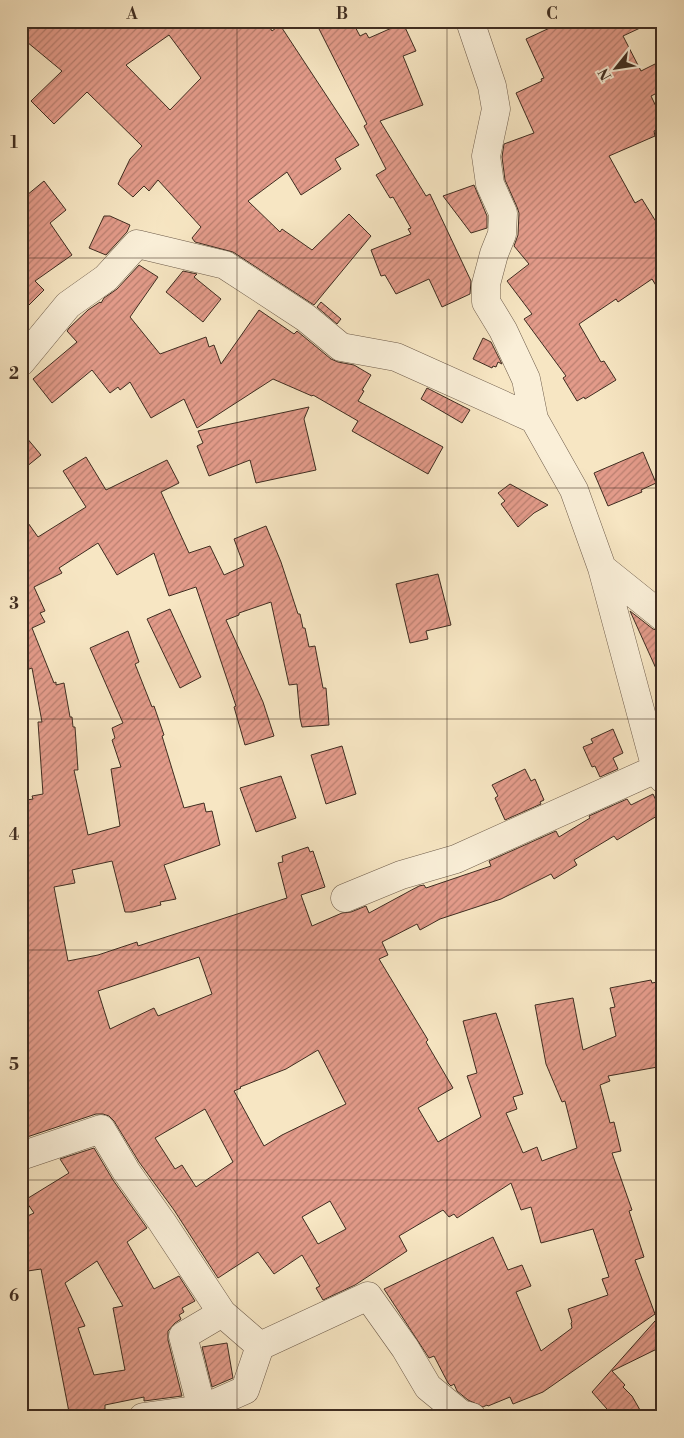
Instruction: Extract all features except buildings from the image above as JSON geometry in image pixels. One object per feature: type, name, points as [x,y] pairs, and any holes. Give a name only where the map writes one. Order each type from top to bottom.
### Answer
[{"type":"street","points":[[345,898],[400,875],[456,859],[659,774],[602,568],[574,490],[534,419],[526,379],[503,330],[486,302],[486,284],[494,254],[502,234],[502,213],[490,184],[486,156],[496,109],[492,86],[470,21]]},
{"type":"street","points":[[21,362],[68,305],[106,278],[137,244],[225,265],[306,318],[340,347],[396,357],[534,419]]},
{"type":"street","points":[[602,568],[663,617]]},
{"type":"street","points":[[21,1156],[102,1129],[126,1171],[222,1314],[260,1346]]},
{"type":"street","points":[[143,1417],[202,1409],[245,1390],[260,1346],[368,1296],[405,1348],[428,1387],[461,1414],[472,1417]]},
{"type":"street","points":[[202,1409],[183,1336],[222,1314]]}]
